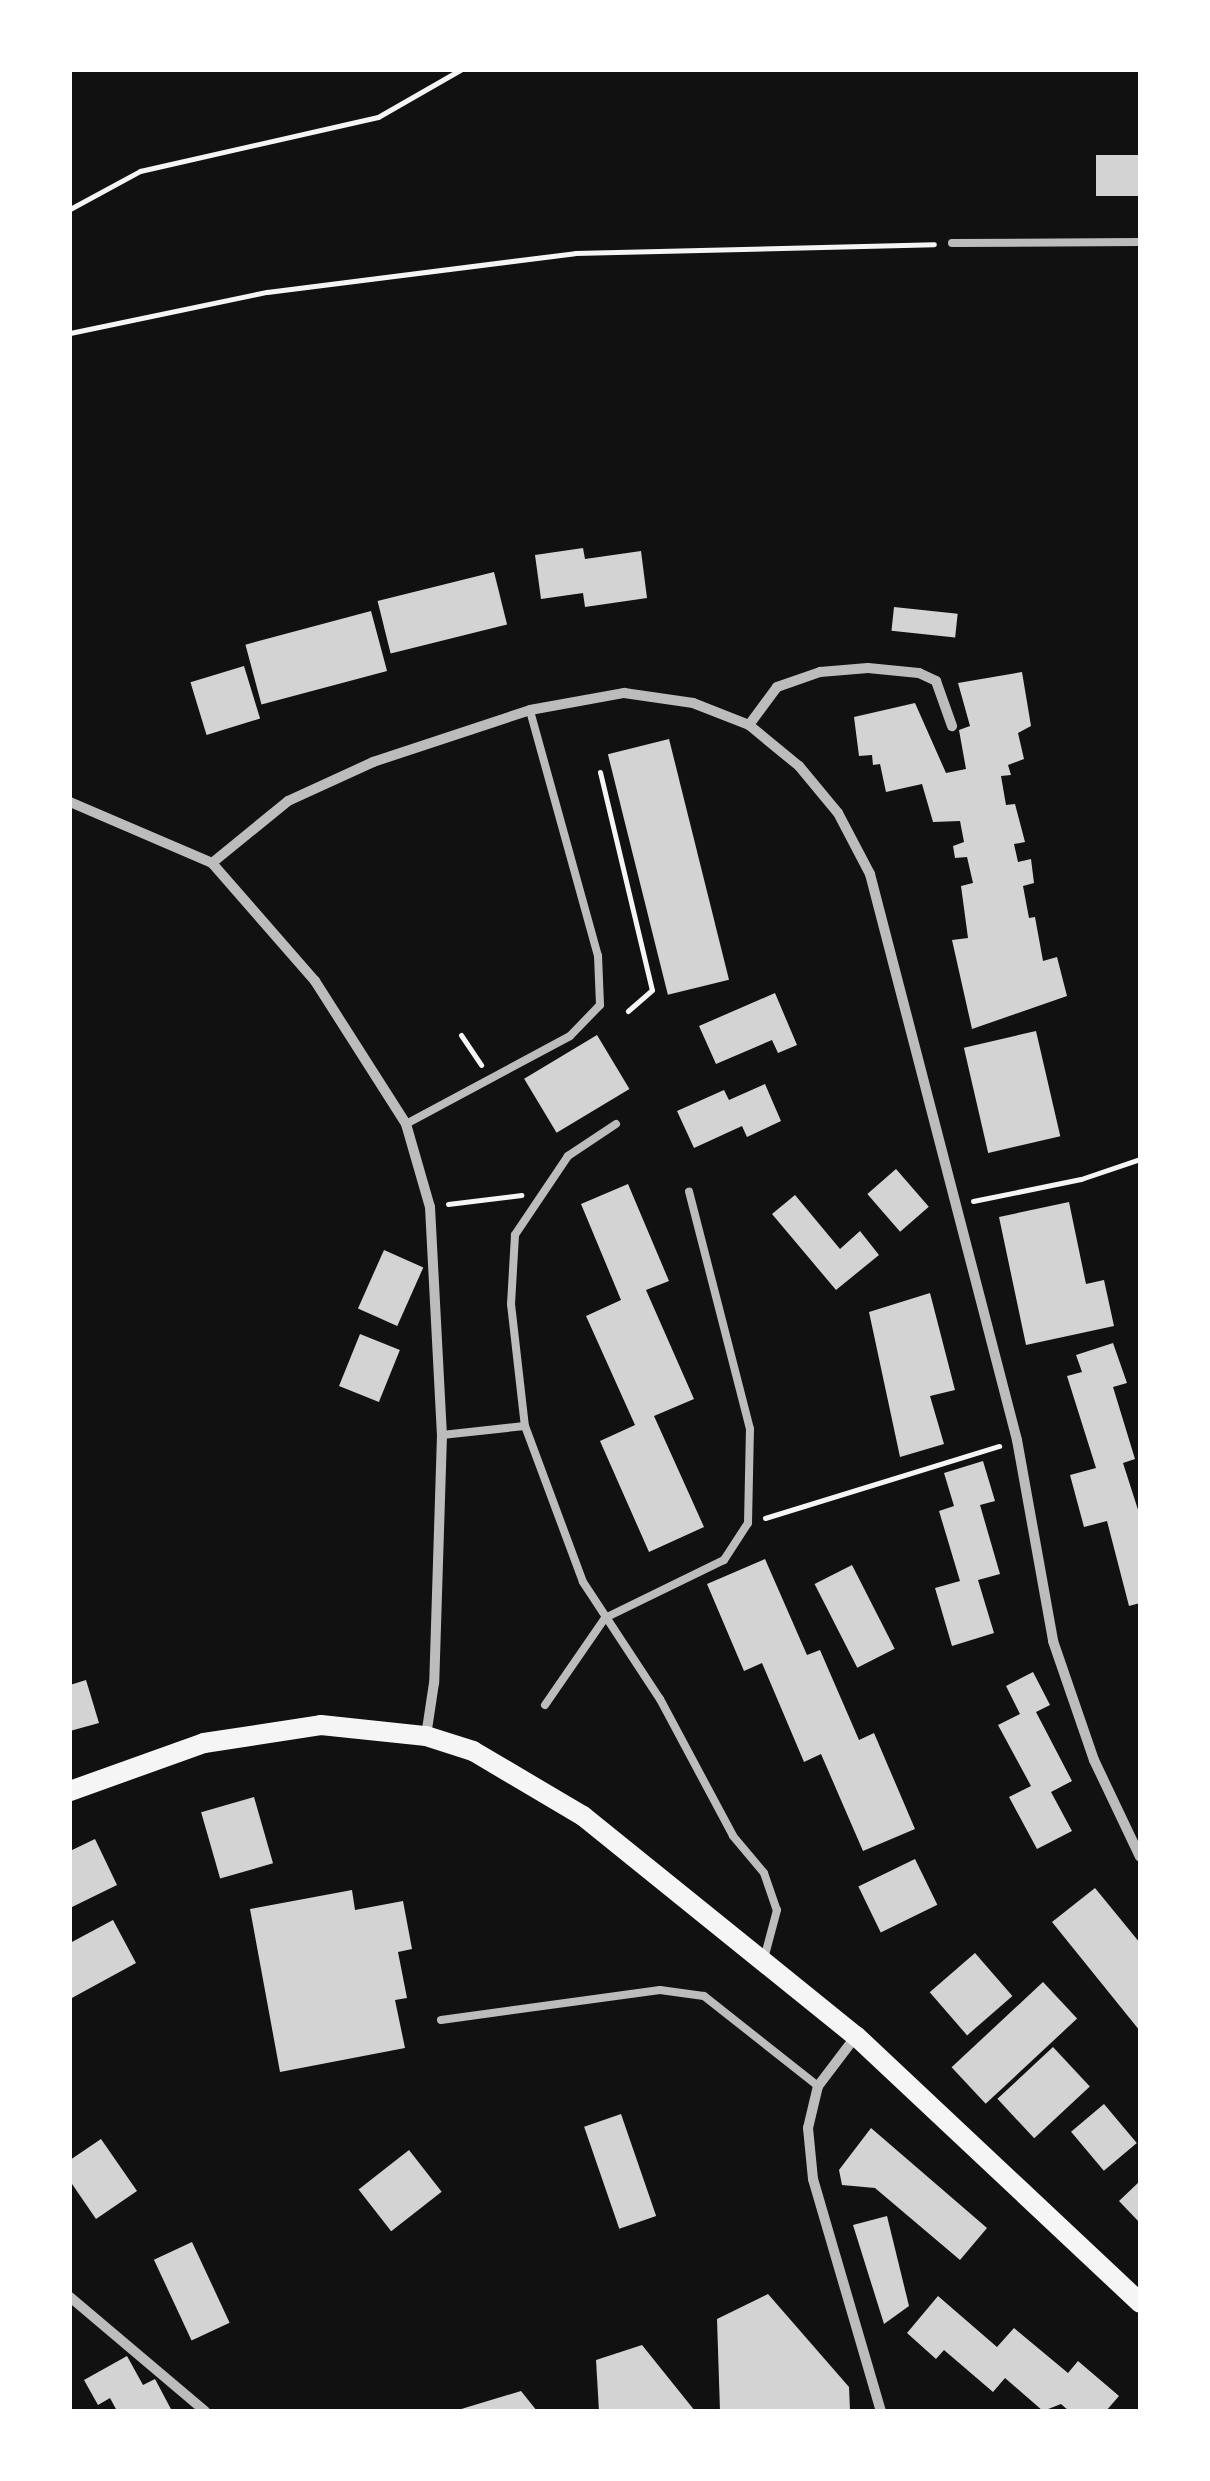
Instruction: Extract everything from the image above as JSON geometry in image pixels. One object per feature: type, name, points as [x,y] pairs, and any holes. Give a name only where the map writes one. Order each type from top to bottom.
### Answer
[{"type":"main road","points":[[70,1790],[140,1762],[262,1732],[322,1726],[426,1736],[488,1759],[583,1816],[856,2036],[1140,2304]]},
{"type":"street","points":[[749,725],[777,687],[820,672],[868,668],[936,681],[952,726]]},
{"type":"street","points":[[212,864],[288,801],[316,787],[452,732],[530,710],[624,694],[693,702],[749,725],[799,766],[838,813],[870,874],[1017,1440],[1053,1641],[1094,1760],[1140,1857]]},
{"type":"street","points":[[70,802],[212,864],[315,981],[406,1124],[430,1207],[442,1435],[434,1682],[426,1736]]},
{"type":"street","points":[[856,2036],[818,2086],[808,2128],[813,2179],[881,2411]]},
{"type":"street","points":[[70,2297],[205,2411]]},
{"type":"lane","points":[[952,244],[1140,242]]},
{"type":"lane","points":[[406,1124],[570,1036],[600,1006],[598,956],[530,710]]},
{"type":"lane","points":[[616,1124],[568,1156],[540,1192],[515,1235],[511,1304],[525,1426],[583,1582],[660,1699],[733,1836],[764,1874],[777,1910],[764,1960]]},
{"type":"lane","points":[[545,1705],[606,1618],[724,1560],[748,1523],[750,1429],[688,1192]]},
{"type":"lane","points":[[442,1435],[525,1426]]},
{"type":"lane","points":[[441,2020],[660,1990],[704,1996],[818,2086]]},
{"type":"path","points":[[70,209],[140,171],[378,117],[460,70]]},
{"type":"path","points":[[70,333],[267,292],[575,253],[952,244]]},
{"type":"path","points":[[600,772],[652,990],[628,1011]]},
{"type":"path","points":[[461,1035],[491,1080]]},
{"type":"path","points":[[953,1205],[1081,1180],[1140,1160]]},
{"type":"path","points":[[430,1207],[540,1192]]},
{"type":"path","points":[[748,1523],[1017,1440]]},
{"type":"building","points":[[1096,155],[1140,155],[1140,196],[1096,196]]},
{"type":"building","points":[[583,548],[585,559],[641,551],[647,598],[585,607],[583,593],[541,599],[535,555]]},
{"type":"building","points":[[494,572],[507,624],[391,653],[378,601]]},
{"type":"building","points":[[894,607],[958,614],[955,638],[891,631]]},
{"type":"building","points":[[371,611],[387,671],[261,705],[245,645]]},
{"type":"building","points":[[244,666],[260,719],[207,735],[190,682]]},
{"type":"building","points":[[1022,672],[1031,726],[1018,733],[1024,759],[1008,765],[1011,775],[1001,776],[1006,805],[1015,804],[1025,842],[1014,844],[1018,862],[1031,859],[1034,883],[1023,886],[1029,918],[1035,917],[1043,961],[1057,957],[1067,996],[972,1029],[952,940],[968,938],[961,886],[973,883],[967,857],[955,858],[953,846],[964,842],[960,821],[933,822],[922,784],[886,792],[880,764],[873,765],[872,755],[859,756],[854,717],[915,703],[946,773],[966,769],[959,730],[970,726],[958,683]]},
{"type":"building","points":[[669,739],[729,980],[668,995],[608,754]]},
{"type":"building","points":[[775,993],[797,1045],[778,1053],[772,1040],[716,1064],[699,1026]]},
{"type":"building","points":[[1036,1031],[1060,1136],[988,1153],[964,1048]]},
{"type":"building","points":[[597,1035],[629,1089],[557,1133],[524,1079]]},
{"type":"building","points":[[765,1084],[781,1121],[747,1137],[742,1126],[694,1148],[677,1111],[724,1090],[729,1100]]},
{"type":"building","points":[[896,1169],[929,1207],[900,1232],[867,1194]]},
{"type":"building","points":[[628,1184],[669,1281],[646,1290],[694,1399],[654,1416],[704,1527],[649,1552],[600,1441],[635,1425],[586,1316],[621,1300],[581,1204]]},
{"type":"building","points":[[795,1195],[840,1249],[860,1231],[879,1255],[836,1290],[772,1214]]},
{"type":"building","points":[[1069,1202],[1086,1284],[1104,1280],[1114,1326],[1026,1345],[999,1217]]},
{"type":"building","points":[[384,1250],[423,1267],[397,1326],[358,1308]]},
{"type":"building","points":[[930,1293],[955,1390],[930,1396],[944,1444],[900,1457],[869,1312]]},
{"type":"building","points":[[360,1334],[400,1350],[379,1402],[339,1386]]},
{"type":"building","points":[[1113,1343],[1127,1383],[1113,1387],[1135,1459],[1123,1463],[1140,1516],[1140,1603],[1129,1606],[1107,1521],[1084,1527],[1070,1475],[1096,1468],[1067,1376],[1082,1372],[1076,1355]]},
{"type":"building","points":[[983,1461],[995,1501],[980,1505],[1000,1574],[978,1580],[994,1633],[952,1646],[935,1588],[960,1581],[939,1511],[954,1506],[944,1473]]},
{"type":"building","points":[[765,1559],[807,1655],[820,1650],[859,1740],[874,1733],[915,1829],[863,1851],[821,1754],[804,1762],[762,1663],[744,1671],[707,1584]]},
{"type":"building","points":[[852,1565],[895,1649],[857,1668],[815,1584]]},
{"type":"building","points":[[1033,1672],[1050,1705],[1036,1712],[1072,1781],[1051,1792],[1072,1831],[1037,1849],[1009,1797],[1031,1786],[998,1725],[1020,1714],[1006,1686]]},
{"type":"building","points":[[86,1680],[99,1723],[70,1731],[70,1685]]},
{"type":"building","points":[[254,1797],[273,1863],[220,1878],[201,1812]]},
{"type":"building","points":[[95,1839],[117,1885],[70,1908],[70,1851]]},
{"type":"building","points":[[915,1859],[937,1905],[881,1932],[858,1887]]},
{"type":"building","points":[[1095,1888],[1140,1943],[1140,2031],[1052,1922]]},
{"type":"building","points":[[352,1890],[355,1910],[403,1901],[412,1949],[398,1952],[407,1998],[395,2000],[405,2048],[280,2072],[250,1909]]},
{"type":"building","points":[[113,1920],[136,1963],[70,1999],[70,1943]]},
{"type":"building","points":[[975,1953],[1012,1996],[967,2035],[930,1992]]},
{"type":"building","points":[[1043,1982],[1077,2019],[986,2104],[952,2067]]},
{"type":"building","points":[[1053,2047],[1090,2086],[1034,2138],[997,2099]]},
{"type":"building","points":[[1104,2104],[1137,2143],[1104,2171],[1071,2132]]},
{"type":"building","points":[[621,2114],[656,2216],[619,2229],[584,2127]]},
{"type":"building","points":[[871,2128],[987,2228],[960,2260],[875,2188],[842,2185],[839,2170]]},
{"type":"building","points":[[101,2139],[137,2191],[96,2219],[70,2181],[70,2160]]},
{"type":"building","points":[[409,2150],[442,2192],[391,2231],[359,2189]]},
{"type":"building","points":[[1140,2181],[1140,2223],[1119,2201]]},
{"type":"building","points":[[887,2216],[909,2306],[884,2324],[853,2225]]},
{"type":"building","points":[[192,2242],[230,2323],[192,2340],[154,2260]]},
{"type":"building","points":[[768,2294],[849,2387],[850,2411],[720,2411],[717,2319]]},
{"type":"building","points":[[938,2296],[997,2347],[1014,2328],[1068,2373],[1078,2361],[1119,2396],[1106,2411],[1069,2411],[1061,2404],[1043,2411],[1005,2378],[993,2392],[944,2350],[936,2359],[907,2333]]},
{"type":"building","points":[[642,2345],[695,2411],[599,2411],[596,2360]]},
{"type":"building","points":[[127,2356],[143,2385],[155,2379],[172,2411],[117,2411],[110,2398],[98,2405],[84,2380]]},
{"type":"building","points":[[521,2391],[537,2411],[458,2411],[458,2410]]}]
